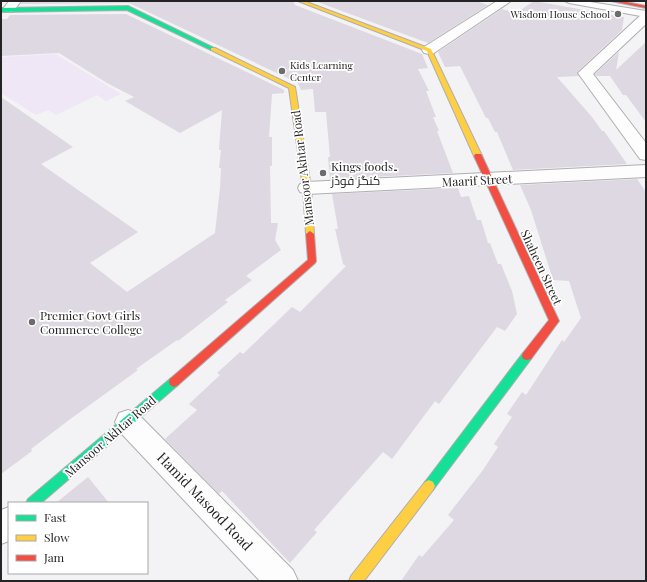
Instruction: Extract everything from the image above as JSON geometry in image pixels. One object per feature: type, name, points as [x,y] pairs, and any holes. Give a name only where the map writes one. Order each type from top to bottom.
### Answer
[{"type":"street","points":[[300,1],[429,50],[505,1]]},
{"type":"street","points":[[613,1],[646,7]]},
{"type":"street","name":"Mansoor Akhtar Road","points":[[8,7],[128,8],[292,87],[307,188],[312,261],[128,422],[33,502]]},
{"type":"street","points":[[646,17],[586,73],[646,155]]},
{"type":"street","name":"Shaheen Street","points":[[356,581],[554,321],[429,50]]},
{"type":"street","name":"Maarif Street","points":[[307,188],[646,171]]},
{"type":"street","name":"Hamid Masood Road","points":[[128,422],[282,581]]},
{"type":"lane","points":[[569,1],[646,14]]},
{"type":"shaded area","points":[[57,54],[121,94],[106,101],[97,95],[56,115],[48,110],[36,115],[1,93],[1,59],[3,57]]},
{"type":"building","points":[[22,1],[293,1],[295,5],[422,54],[428,68],[418,69],[429,91],[426,91],[436,117],[433,117],[439,131],[437,131],[453,173],[330,179],[328,157],[330,157],[326,112],[315,112],[313,89],[301,90],[298,83],[129,3],[21,4]]},
{"type":"building","points":[[315,1],[476,1],[488,5],[428,43]]},
{"type":"building","points":[[534,1],[624,17],[622,30],[577,72],[579,76],[557,77],[592,117],[602,131],[604,131],[627,164],[513,170],[497,132],[495,132],[488,118],[486,118],[460,66],[445,67],[438,52],[502,9],[516,13]]},
{"type":"building","points":[[126,14],[284,90],[284,93],[272,94],[269,137],[272,137],[272,166],[270,166],[271,223],[278,223],[275,240],[281,250],[246,276],[252,280],[225,300],[228,302],[178,341],[177,340],[136,369],[138,370],[69,420],[31,449],[32,451],[1,474],[1,97],[73,147],[41,164],[138,232],[90,263],[127,292],[215,233],[220,188],[221,168],[219,168],[221,150],[219,150],[222,110],[180,133],[125,101],[134,97],[107,83],[59,53],[1,56],[1,19],[7,19],[10,15]]},
{"type":"building","points":[[646,42],[646,122],[626,95],[623,95],[610,76],[596,76],[595,74],[619,52],[616,70]]},
{"type":"building","points":[[637,179],[646,192],[646,581],[401,581],[419,555],[422,557],[454,520],[448,515],[483,470],[498,447],[494,444],[512,417],[507,414],[522,392],[526,395],[562,340],[564,342],[581,318],[569,281],[553,280],[531,210],[520,185]]},
{"type":"building","points":[[458,188],[461,197],[469,196],[477,220],[481,220],[488,243],[490,243],[498,264],[501,264],[512,291],[517,314],[505,331],[497,327],[439,404],[435,401],[392,459],[383,452],[314,530],[317,532],[290,563],[222,491],[219,494],[165,439],[197,410],[189,404],[220,375],[217,373],[240,352],[243,354],[292,307],[300,312],[346,266],[343,264],[335,229],[338,229],[332,194]]},
{"type":"building","points":[[88,477],[108,502],[57,502]]},
{"type":"traffic: fast","points":[[1,10],[128,8],[213,49]]},
{"type":"traffic: fast","points":[[429,486],[527,356]]},
{"type":"traffic: fast","points":[[33,502],[174,382]]},
{"type":"traffic: slow","points":[[300,1],[429,50],[478,156]]},
{"type":"traffic: slow","points":[[213,49],[292,87],[307,188],[310,234]]},
{"type":"traffic: slow","points":[[356,581],[429,486]]},
{"type":"traffic: jam","points":[[613,1],[646,7]]},
{"type":"traffic: jam","points":[[478,156],[554,321],[527,356]]},
{"type":"traffic: jam","points":[[174,382],[312,261],[310,234]]},
{"type":"place","name":"Wisdom House School","points":[[618,14]]},
{"type":"place","name":"Kids Learning Center","points":[[282,71]]},
{"type":"place","name":"Kings foods۔ کنگز فوڈز","points":[[323,173]]},
{"type":"place","name":"Premier Govt Girls Commerce College","points":[[32,322]]}]
